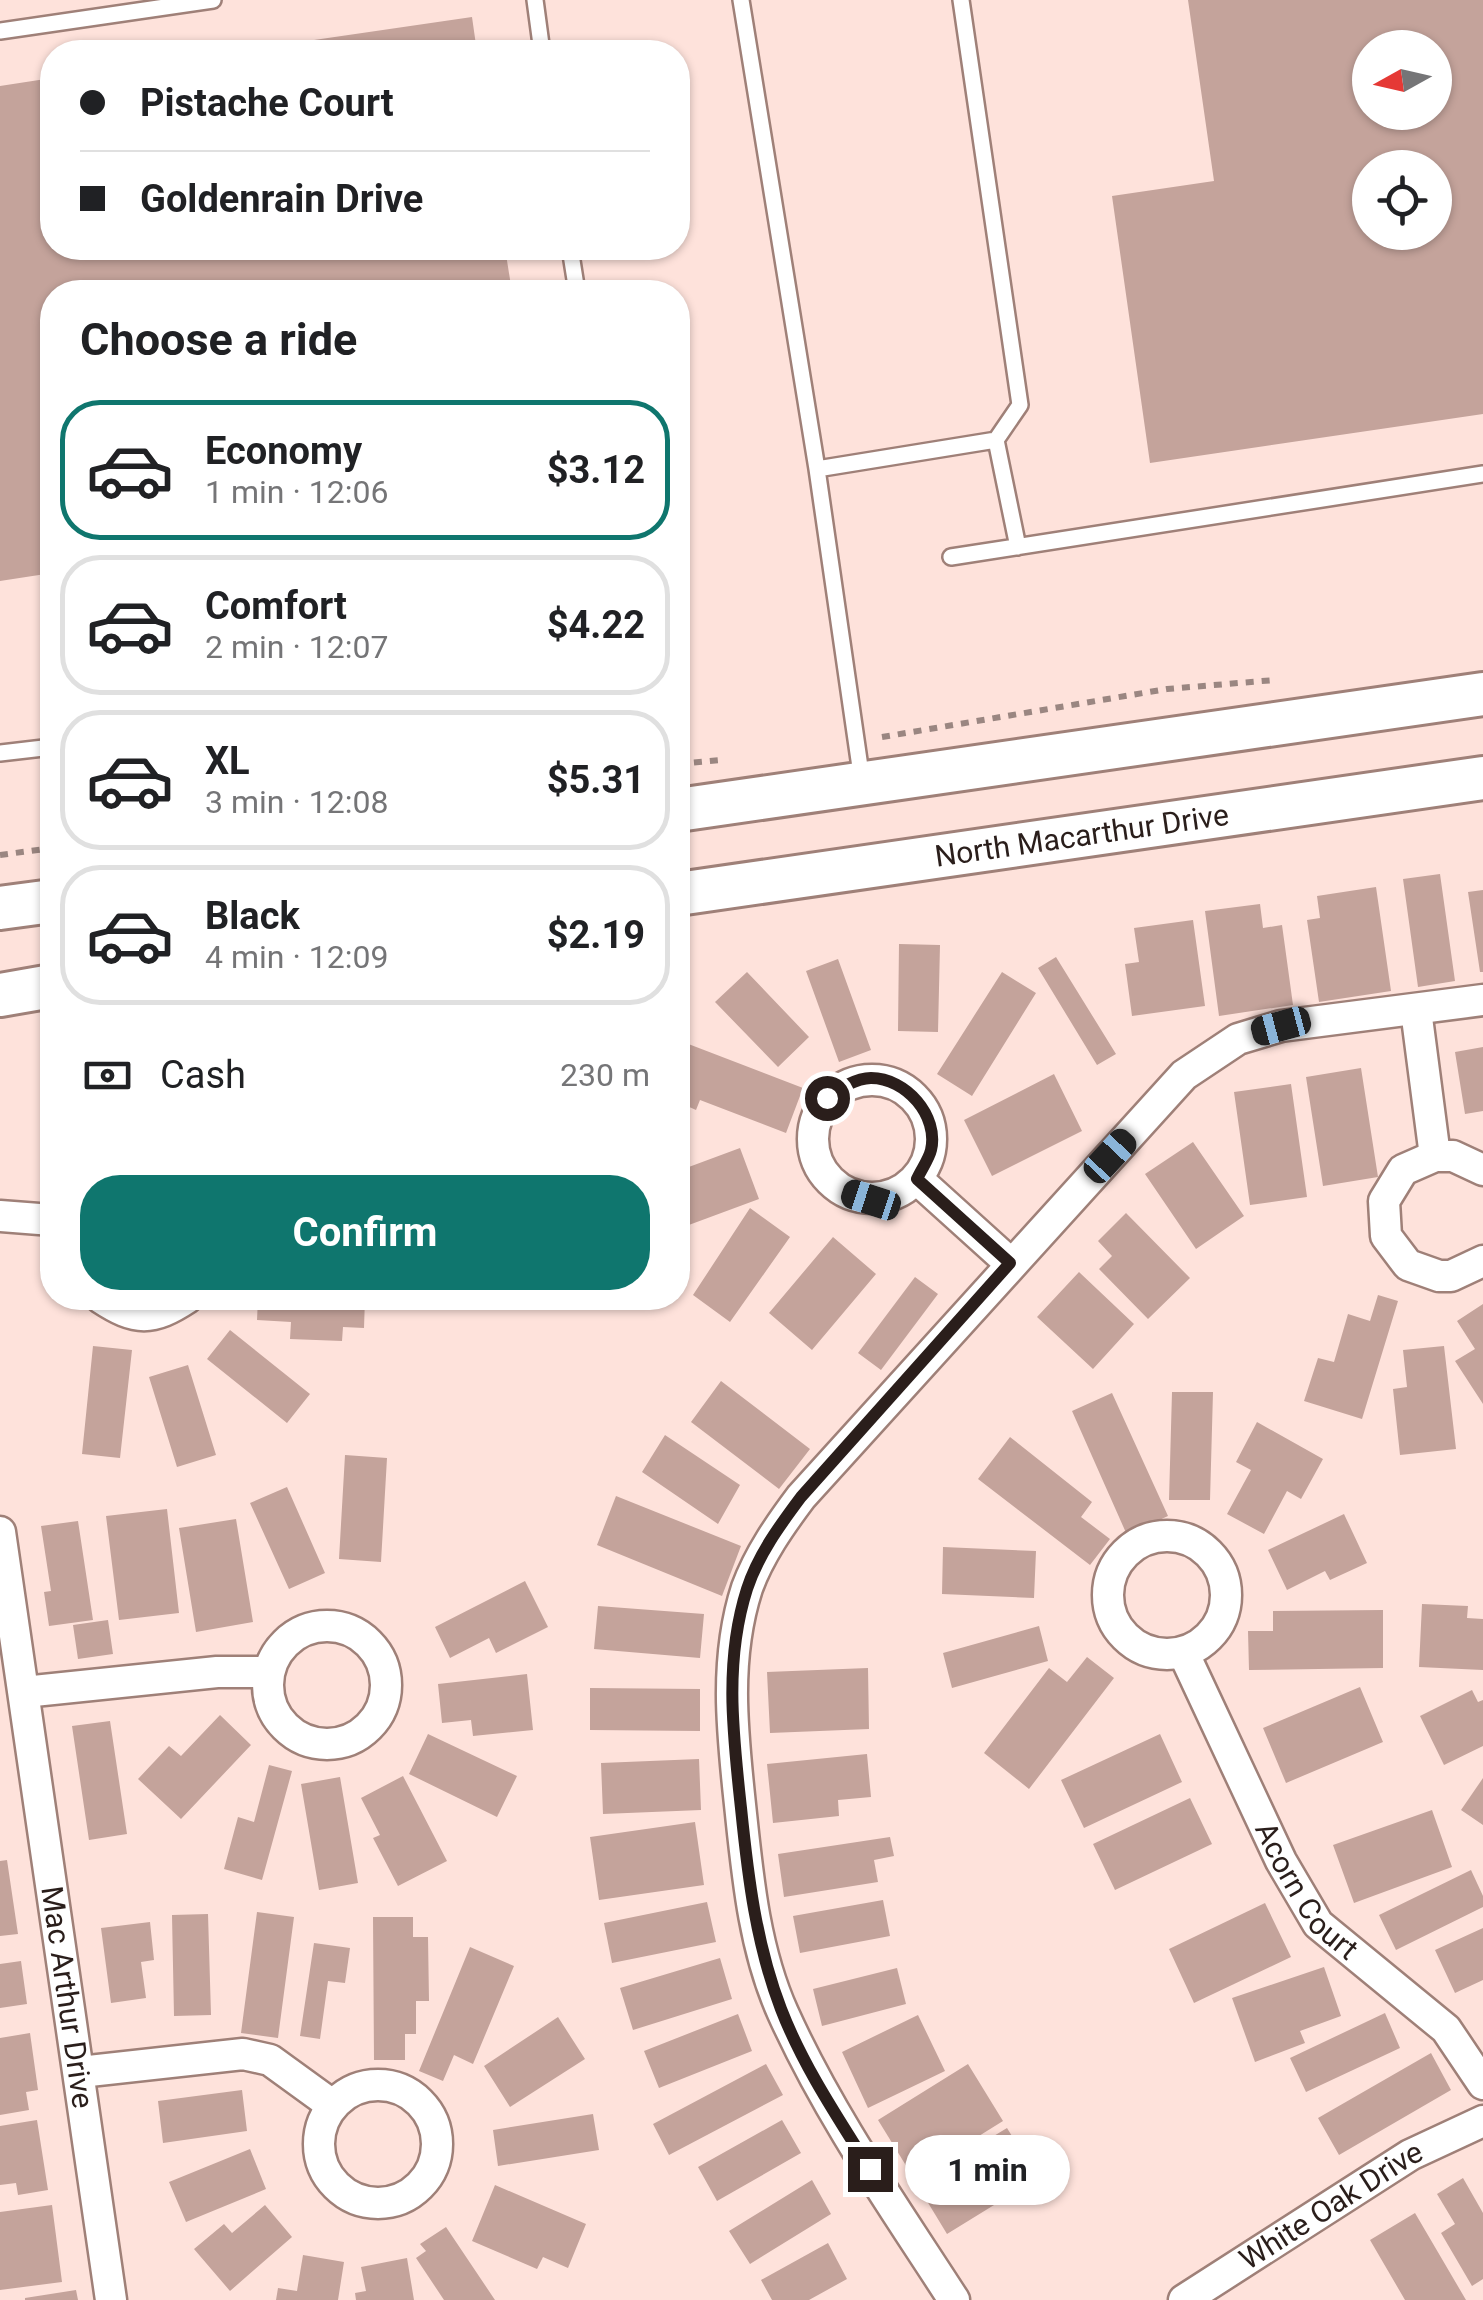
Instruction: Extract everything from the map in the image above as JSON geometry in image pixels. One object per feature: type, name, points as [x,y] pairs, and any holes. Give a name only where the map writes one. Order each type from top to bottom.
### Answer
[{"type":"main road","points":[[690,808],[1483,694]]},
{"type":"main road","name":"North Macarthur Drive","points":[[690,892],[1483,778]]},
{"type":"main road","points":[[0,908],[40,903]]},
{"type":"main road","points":[[0,995],[40,988]]},
{"type":"street","points":[[954,2300],[828,2104],[781,2010],[751,1908],[731,1720],[732,1653],[748,1587],[776,1530],[801,1497],[1184,1075],[1238,1038],[1281,1026],[1483,1000]]},
{"type":"street","points":[[1416,1010],[1434,1156]]},
{"type":"street","points":[[1483,1170],[1453,1156],[1434,1156],[1403,1170],[1384,1201],[1386,1236],[1408,1265],[1451,1276],[1483,1261]]},
{"type":"street","points":[[917,1179],[1010,1263]]},
{"type":"street","points":[[0,1216],[40,1219]]},
{"type":"street","points":[[120,1310],[126,1314],[162,1314],[168,1310]]},
{"type":"street","name":"Mac Arthur Drive","points":[[0,1532],[111,2300]]},
{"type":"street","points":[[1176,1534],[1208,1550],[1226,1582],[1224,1616],[1203,1644],[1184,1654],[1156,1654],[1126,1639],[1108,1609],[1109,1575],[1128,1547],[1140,1540],[1176,1534]]},
{"type":"street","name":"Acorn Court","points":[[1184,1654],[1281,1862],[1318,1924],[1446,2029],[1483,2084]]},
{"type":"street","points":[[24,1692],[217,1672],[268,1672]]},
{"type":"street","points":[[80,2072],[243,2054],[270,2060],[332,2104]]},
{"type":"street","name":"White Oak Drive","points":[[1184,2300],[1410,2156],[1483,2121]]},
{"type":"lane","points":[[0,31],[213,0]]},
{"type":"lane","points":[[535,0],[540,40]]},
{"type":"lane","points":[[741,0],[817,469],[862,783]]},
{"type":"lane","points":[[960,0],[1020,405],[996,440],[1018,547]]},
{"type":"lane","points":[[817,469],[996,440]]},
{"type":"lane","points":[[951,557],[1483,474]]},
{"type":"lane","points":[[0,753],[40,748]]},
{"type":"path","points":[[856,741],[1167,689],[1280,680]]},
{"type":"path","points":[[690,763],[736,758]]},
{"type":"path","points":[[0,855],[40,850]]},
{"type":"building","points":[[1188,0],[1483,0],[1483,414],[1150,463],[1112,196],[1214,181]]},
{"type":"building","points":[[472,17],[475,40],[314,40]]},
{"type":"building","points":[[40,80],[40,260],[507,260],[510,280],[40,280],[40,575],[0,581],[0,86]]},
{"type":"building","points":[[1440,874],[1455,981],[1418,987],[1403,879]]},
{"type":"building","points":[[1376,887],[1391,991],[1319,1002],[1307,920],[1320,918],[1317,896]]},
{"type":"building","points":[[1483,890],[1483,972],[1480,972],[1468,892]]},
{"type":"building","points":[[1260,904],[1263,928],[1282,925],[1293,1005],[1219,1016],[1205,911]]},
{"type":"building","points":[[1193,920],[1205,1006],[1132,1016],[1125,964],[1139,962],[1134,928]]},
{"type":"building","points":[[899,944],[940,945],[938,1032],[898,1031]]},
{"type":"building","points":[[1056,957],[1116,1054],[1097,1065],[1038,968]]},
{"type":"building","points":[[838,959],[871,1050],[839,1062],[806,971]]},
{"type":"building","points":[[747,972],[809,1037],[778,1067],[715,1002]]},
{"type":"building","points":[[1002,972],[1036,993],[972,1096],[937,1074]]},
{"type":"building","points":[[690,1045],[803,1088],[786,1133],[700,1100],[696,1110],[690,1107]]},
{"type":"building","points":[[1483,1047],[1483,1111],[1465,1114],[1455,1052]]},
{"type":"building","points":[[1361,1068],[1378,1177],[1323,1186],[1306,1077]]},
{"type":"building","points":[[1054,1074],[1082,1131],[992,1176],[964,1120]]},
{"type":"building","points":[[1291,1084],[1307,1197],[1250,1205],[1234,1092]]},
{"type":"building","points":[[1193,1142],[1244,1216],[1196,1249],[1145,1174]]},
{"type":"building","points":[[740,1148],[759,1199],[690,1225],[690,1167]]},
{"type":"building","points":[[750,1208],[790,1237],[730,1322],[693,1295]]},
{"type":"building","points":[[1126,1213],[1190,1278],[1148,1319],[1099,1269],[1112,1256],[1098,1241]]},
{"type":"building","points":[[833,1237],[876,1274],[812,1350],[769,1313]]},
{"type":"building","points":[[1079,1272],[1134,1324],[1093,1369],[1037,1317]]},
{"type":"building","points":[[915,1277],[938,1294],[881,1370],[858,1353]]},
{"type":"building","points":[[1378,1295],[1398,1301],[1362,1419],[1304,1401],[1318,1358],[1334,1362],[1348,1314],[1370,1321]]},
{"type":"building","points":[[1483,1304],[1483,1404],[1455,1361],[1475,1349],[1457,1321]]},
{"type":"building","points":[[257,1310],[365,1310],[364,1328],[343,1327],[342,1341],[290,1339],[291,1322],[257,1320]]},
{"type":"building","points":[[230,1330],[310,1394],[287,1423],[207,1359]]},
{"type":"building","points":[[93,1346],[132,1350],[120,1458],[82,1454]]},
{"type":"building","points":[[1444,1346],[1456,1449],[1400,1455],[1393,1389],[1407,1387],[1403,1350]]},
{"type":"building","points":[[188,1365],[216,1455],[177,1467],[149,1377]]},
{"type":"building","points":[[721,1381],[810,1449],[779,1489],[691,1422]]},
{"type":"building","points":[[1172,1392],[1213,1392],[1210,1500],[1169,1500]]},
{"type":"building","points":[[1112,1393],[1168,1516],[1127,1535],[1072,1411]]},
{"type":"building","points":[[1257,1422],[1323,1459],[1301,1499],[1287,1491],[1264,1534],[1227,1514],[1251,1470],[1236,1462]]},
{"type":"building","points":[[665,1435],[740,1485],[718,1524],[642,1472]]},
{"type":"building","points":[[1010,1437],[1092,1502],[1081,1517],[1110,1539],[1090,1565],[978,1479]]},
{"type":"building","points":[[345,1455],[387,1458],[381,1562],[339,1559]]},
{"type":"building","points":[[287,1487],[325,1573],[289,1589],[250,1503]]},
{"type":"building","points":[[616,1496],[741,1546],[722,1596],[597,1545]]},
{"type":"building","points":[[167,1509],[179,1613],[119,1620],[106,1516]]},
{"type":"building","points":[[1344,1514],[1367,1563],[1330,1580],[1325,1571],[1287,1590],[1268,1550]]},
{"type":"building","points":[[236,1519],[253,1622],[196,1632],[179,1528]]},
{"type":"building","points":[[78,1521],[93,1620],[49,1626],[44,1592],[51,1591],[41,1526]]},
{"type":"building","points":[[943,1547],[1036,1551],[1034,1598],[942,1594]]},
{"type":"building","points":[[525,1581],[548,1627],[496,1653],[489,1638],[450,1658],[435,1627]]},
{"type":"building","points":[[1422,1604],[1468,1606],[1467,1618],[1483,1619],[1483,1670],[1419,1667]]},
{"type":"building","points":[[598,1606],[704,1614],[700,1658],[594,1649]]},
{"type":"building","points":[[1383,1610],[1383,1668],[1249,1670],[1248,1631],[1273,1631],[1273,1611]]},
{"type":"building","points":[[108,1620],[113,1654],[78,1659],[73,1625]]},
{"type":"building","points":[[1039,1626],[1048,1661],[952,1688],[943,1653]]},
{"type":"building","points":[[1087,1657],[1114,1678],[1029,1789],[984,1753],[1049,1668],[1067,1682]]},
{"type":"building","points":[[868,1668],[869,1729],[770,1733],[767,1672]]},
{"type":"building","points":[[527,1674],[533,1730],[473,1736],[471,1720],[442,1723],[438,1684]]},
{"type":"building","points":[[1360,1687],[1383,1742],[1286,1783],[1263,1728]]},
{"type":"building","points":[[590,1688],[700,1689],[700,1731],[590,1730]]},
{"type":"building","points":[[1472,1690],[1478,1702],[1483,1700],[1483,1746],[1444,1765],[1420,1716]]},
{"type":"building","points":[[220,1715],[251,1745],[181,1819],[138,1779],[169,1746],[181,1756]]},
{"type":"building","points":[[110,1721],[127,1834],[89,1840],[72,1726]]},
{"type":"building","points":[[428,1734],[517,1776],[497,1817],[409,1774]]},
{"type":"building","points":[[1160,1734],[1182,1782],[1084,1828],[1061,1780]]},
{"type":"building","points":[[867,1754],[871,1797],[838,1800],[839,1816],[773,1823],[767,1764]]},
{"type":"building","points":[[699,1759],[701,1810],[603,1814],[601,1763]]},
{"type":"building","points":[[269,1765],[292,1771],[262,1880],[224,1869],[238,1817],[254,1822]]},
{"type":"building","points":[[403,1776],[447,1861],[398,1886],[373,1838],[380,1835],[361,1798]]},
{"type":"building","points":[[340,1777],[358,1883],[319,1890],[301,1784]]},
{"type":"building","points":[[1483,1778],[1483,1825],[1461,1810]]},
{"type":"building","points":[[1190,1798],[1212,1844],[1115,1890],[1093,1844]]},
{"type":"building","points":[[1432,1810],[1452,1867],[1354,1903],[1333,1845]]},
{"type":"building","points":[[695,1822],[704,1885],[599,1900],[590,1837]]},
{"type":"building","points":[[890,1837],[894,1856],[874,1860],[878,1882],[784,1897],[778,1854]]},
{"type":"building","points":[[7,1860],[18,1934],[0,1936],[0,1861]]},
{"type":"building","points":[[1471,1870],[1483,1896],[1483,1907],[1396,1950],[1379,1915]]},
{"type":"building","points":[[883,1900],[890,1936],[800,1953],[793,1916]]},
{"type":"building","points":[[707,1902],[716,1942],[612,1963],[604,1923]]},
{"type":"building","points":[[1265,1903],[1291,1957],[1194,2003],[1169,1949]]},
{"type":"building","points":[[257,1912],[294,1917],[278,2038],[241,2033]]},
{"type":"building","points":[[208,1914],[211,2015],[174,2016],[172,1915]]},
{"type":"building","points":[[373,1917],[413,1917],[413,1937],[428,1937],[429,2001],[416,2001],[416,2034],[405,2034],[405,2060],[374,2060]]},
{"type":"building","points":[[150,1922],[154,1960],[141,1962],[146,1998],[111,2003],[101,1928]]},
{"type":"building","points":[[1483,1928],[1483,1980],[1455,1993],[1435,1950]]},
{"type":"building","points":[[314,1943],[350,1948],[345,1983],[328,1981],[320,2039],[300,2036]]},
{"type":"building","points":[[470,1947],[514,1966],[473,2064],[454,2055],[443,2081],[419,2071]]},
{"type":"building","points":[[720,1958],[732,1999],[633,2030],[620,1988]]},
{"type":"building","points":[[21,1961],[27,2004],[0,2008],[0,1964]]},
{"type":"building","points":[[1324,1967],[1341,2016],[1300,2031],[1305,2043],[1255,2062],[1232,1998]]},
{"type":"building","points":[[897,1968],[906,2004],[822,2026],[813,1989]]},
{"type":"building","points":[[1385,2013],[1400,2048],[1306,2092],[1290,2058]]},
{"type":"building","points":[[738,2014],[752,2051],[659,2088],[644,2051]]},
{"type":"building","points":[[918,2015],[945,2071],[868,2108],[842,2052]]},
{"type":"building","points":[[558,2017],[585,2059],[510,2107],[484,2066]]},
{"type":"building","points":[[30,2033],[38,2090],[26,2092],[29,2110],[0,2115],[0,2038]]},
{"type":"building","points":[[1431,2053],[1451,2090],[1339,2155],[1318,2118]]},
{"type":"building","points":[[766,2064],[783,2095],[669,2155],[653,2124]]},
{"type":"building","points":[[968,2064],[1003,2121],[913,2177],[878,2120]]},
{"type":"building","points":[[242,2090],[247,2131],[163,2143],[158,2101]]},
{"type":"building","points":[[593,2114],[599,2150],[498,2166],[493,2130]]},
{"type":"building","points":[[37,2120],[48,2190],[18,2195],[16,2183],[0,2185],[0,2126]]},
{"type":"building","points":[[782,2120],[801,2153],[717,2201],[698,2167]]},
{"type":"building","points":[[1007,2128],[1038,2178],[947,2234],[916,2183]]},
{"type":"building","points":[[250,2149],[266,2189],[186,2222],[169,2182]]},
{"type":"building","points":[[1463,2178],[1483,2213],[1483,2279],[1472,2286],[1441,2233],[1455,2224],[1437,2194]]},
{"type":"building","points":[[812,2180],[831,2214],[750,2264],[729,2231]]},
{"type":"building","points":[[495,2185],[586,2224],[568,2268],[543,2257],[537,2269],[472,2241]]},
{"type":"building","points":[[52,2205],[62,2282],[0,2290],[0,2212]]},
{"type":"building","points":[[265,2205],[292,2237],[230,2291],[194,2249],[224,2224],[232,2233]]},
{"type":"building","points":[[1415,2213],[1466,2300],[1405,2300],[1370,2240]]},
{"type":"building","points":[[446,2227],[495,2300],[444,2300],[416,2258],[426,2251],[420,2244]]},
{"type":"building","points":[[828,2243],[847,2279],[809,2300],[772,2300],[761,2280]]},
{"type":"building","points":[[303,2255],[344,2262],[338,2300],[276,2300],[278,2288],[297,2291]]},
{"type":"building","points":[[407,2258],[414,2300],[356,2300],[355,2293],[366,2291],[361,2267]]},
{"type":"building","points":[[76,2290],[78,2300],[25,2300],[25,2298]]},
{"type":"route","points":[[827,1098],[837,1089],[871,1078],[904,1088],[927,1113],[932,1148],[917,1179],[1010,1263],[776,1530],[748,1587],[732,1653],[731,1720],[751,1908],[781,2010],[828,2104],[870,2169]]}]
